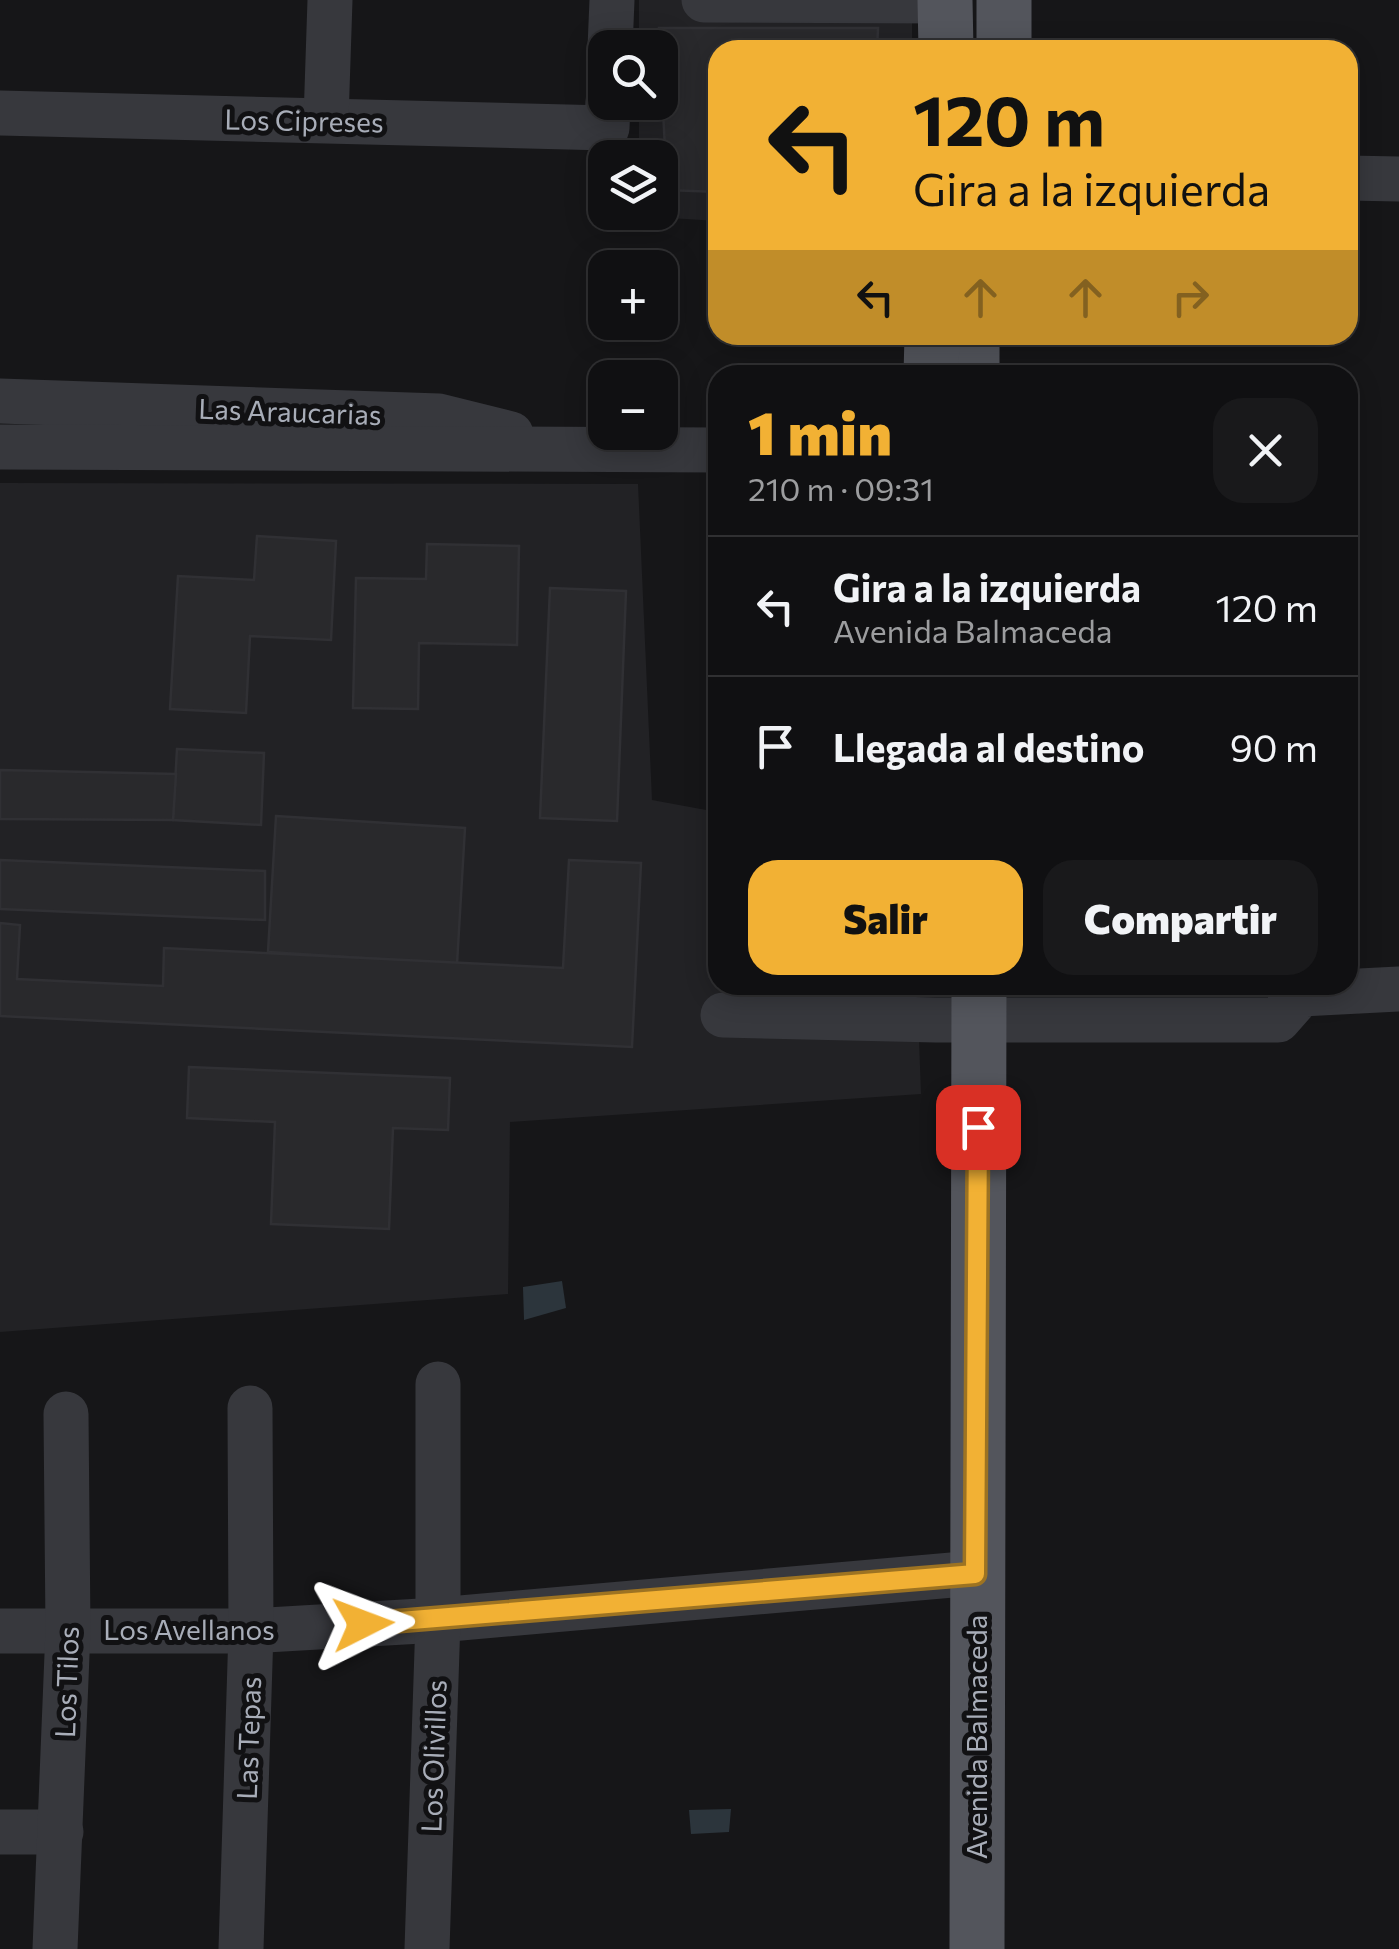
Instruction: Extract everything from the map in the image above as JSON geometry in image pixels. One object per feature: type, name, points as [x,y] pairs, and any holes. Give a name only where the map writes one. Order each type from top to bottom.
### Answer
[{"type":"main road","points":[[945,0],[946,40]]},
{"type":"main road","points":[[1004,0],[1004,40]]},
{"type":"main road","name":"Avenida Balmaceda","points":[[977,1949],[978,1002]]},
{"type":"street","points":[[326,120],[330,0]]},
{"type":"street","points":[[611,30],[612,0]]},
{"type":"street","points":[[704,0],[945,0]]},
{"type":"street","name":"Los Cipreses","points":[[0,113],[326,120],[588,115]]},
{"type":"street","points":[[1358,178],[1399,179]]},
{"type":"street","name":"Las Araucarias","points":[[0,401],[439,416],[576,450]]},
{"type":"street","name":"Las Araucarias","points":[[0,447],[708,450]]},
{"type":"street","points":[[1358,991],[1399,989]]},
{"type":"street","points":[[723,1014],[978,1002],[1278,1020],[1299,995]]},
{"type":"street","name":"Los Olivillos","points":[[427,1949],[438,1620],[438,1384]]},
{"type":"street","name":"Las Tepas","points":[[241,1949],[252,1630],[250,1408]]},
{"type":"street","name":"Los Tilos","points":[[55,1949],[68,1630],[66,1414]]},
{"type":"street","name":"Los Avellanos","points":[[0,1631],[252,1630],[438,1620],[975,1574]]},
{"type":"street","points":[[0,1832],[61,1832]]},
{"type":"shaded area","points":[[639,0],[912,0],[912,40],[708,40],[708,220],[678,218],[678,140],[639,140],[639,120],[678,120],[678,30],[639,30]]},
{"type":"shaded area","points":[[0,483],[638,484],[652,800],[708,810],[708,995],[917,995],[921,1094],[510,1122],[508,1294],[0,1332]]},
{"type":"shaded area","points":[[562,1281],[566,1308],[524,1320],[523,1287]]},
{"type":"shaded area","points":[[731,1809],[729,1832],[691,1834],[689,1810]]},
{"type":"building","points":[[659,28],[878,28],[877,40],[708,40],[708,192],[678,190],[678,140],[665,140],[664,120],[678,120],[678,30]]},
{"type":"building","points":[[257,536],[336,541],[331,640],[250,636],[246,713],[170,709],[178,576],[254,580]]},
{"type":"building","points":[[427,544],[519,546],[517,645],[419,643],[418,709],[353,708],[356,578],[426,579]]},
{"type":"building","points":[[550,588],[626,591],[617,821],[540,818]]},
{"type":"building","points":[[177,749],[264,753],[261,825],[173,820]]},
{"type":"building","points":[[0,770],[176,774],[173,820],[0,819]]},
{"type":"building","points":[[276,816],[465,828],[457,964],[268,952]]},
{"type":"building","points":[[0,860],[265,871],[265,920],[0,909]]},
{"type":"building","points":[[569,860],[641,863],[632,1047],[0,1016],[0,923],[20,925],[17,979],[163,986],[164,948],[563,968]]},
{"type":"building","points":[[189,1067],[450,1078],[448,1130],[393,1128],[389,1229],[271,1224],[275,1122],[187,1118]]},
{"type":"route","points":[[363,1624],[975,1574],[978,1127]]}]
